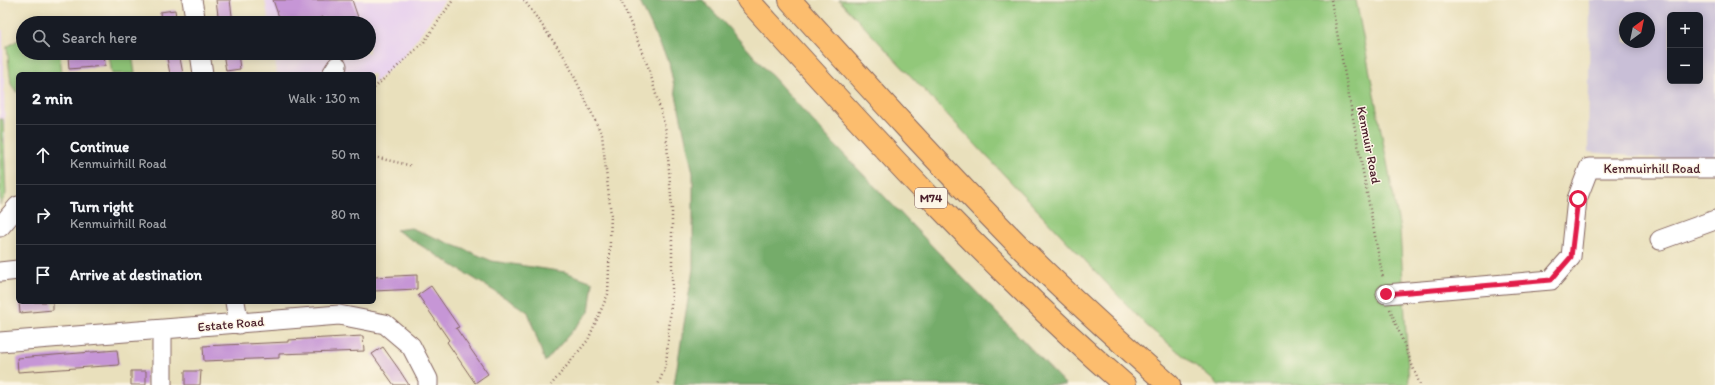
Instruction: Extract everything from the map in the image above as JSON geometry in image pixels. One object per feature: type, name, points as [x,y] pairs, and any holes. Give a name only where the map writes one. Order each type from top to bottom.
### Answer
[{"type":"highway","name":"M74","points":[[748,0],[899,165],[994,263],[1081,348],[1125,385]]},
{"type":"highway","name":"M74","points":[[790,0],[932,156],[1024,250],[1098,322],[1169,385]]},
{"type":"highway","points":[[810,0],[976,188],[1098,322]]},
{"type":"street","points":[[192,0],[195,16]]},
{"type":"street","points":[[201,60],[203,72]]},
{"type":"street","name":"Kenmuirhill Road","points":[[1386,294],[1551,280],[1571,257],[1578,199],[1589,168],[1715,168]]},
{"type":"street","points":[[0,227],[16,208]]},
{"type":"street","points":[[1660,240],[1715,220]]},
{"type":"street","points":[[0,272],[16,270]]},
{"type":"street","points":[[235,304],[239,324]]},
{"type":"street","name":"Estate Road","points":[[0,342],[239,324],[332,308],[385,324],[411,346],[428,379],[428,385]]},
{"type":"street","points":[[162,331],[162,385]]},
{"type":"path","points":[[376,86],[424,42],[453,0]]},
{"type":"path","points":[[524,0],[566,59],[602,134],[611,215],[608,294],[588,340],[550,385]]},
{"type":"path","points":[[621,0],[649,69],[666,131],[672,210],[672,294],[666,365],[658,385]]},
{"type":"path","name":"Kenmuir Road","points":[[1331,0],[1386,294],[1395,325],[1420,385]]},
{"type":"path","points":[[376,157],[413,166]]},
{"type":"shaded area","points":[[265,0],[445,0],[403,57],[376,81],[376,72],[277,72],[275,60],[376,60],[376,16],[268,16]]},
{"type":"shaded area","points":[[1590,0],[1715,0],[1715,164],[1588,152]]},
{"type":"shaded area","points":[[0,30],[3,30],[6,194],[0,205]]},
{"type":"green space","points":[[639,0],[703,0],[831,141],[1066,385],[674,385],[693,269],[693,173],[669,63]]},
{"type":"green space","points":[[839,0],[1356,0],[1400,230],[1409,385],[1219,385],[1146,325]]},
{"type":"green space","points":[[16,41],[16,60],[60,60],[62,72],[16,72],[16,92],[11,84],[7,47]]},
{"type":"green space","points":[[110,60],[133,60],[135,72],[112,72]]},
{"type":"green space","points":[[0,119],[3,119],[6,194],[0,205]]},
{"type":"green space","points":[[411,228],[492,261],[565,272],[593,282],[589,312],[545,362],[528,312],[396,230]]},
{"type":"building","points":[[216,0],[230,0],[232,16],[218,16]]},
{"type":"building","points":[[273,0],[352,0],[358,16],[279,16]]},
{"type":"building","points":[[175,10],[176,16],[160,16],[160,12]]},
{"type":"building","points":[[68,60],[105,60],[105,66],[69,69]]},
{"type":"building","points":[[167,60],[180,60],[183,72],[170,72]]},
{"type":"building","points":[[224,60],[239,60],[240,69],[226,71]]},
{"type":"building","points":[[417,275],[417,289],[376,291],[376,277]]},
{"type":"building","points":[[431,286],[459,327],[456,328],[488,374],[475,383],[447,342],[449,340],[418,295]]},
{"type":"building","points":[[19,304],[53,304],[53,310],[20,313]]},
{"type":"building","points":[[363,336],[364,351],[279,354],[279,358],[204,361],[203,346],[288,342],[288,340]]},
{"type":"building","points":[[383,347],[409,385],[394,385],[372,354]]},
{"type":"building","points":[[117,350],[119,365],[18,372],[17,358]]},
{"type":"building","points":[[131,371],[146,371],[146,385],[131,385]]},
{"type":"building","points":[[185,371],[201,371],[200,385],[185,385]]},
{"type":"route","points":[[1386,294],[1551,280],[1571,257],[1578,199]]}]
